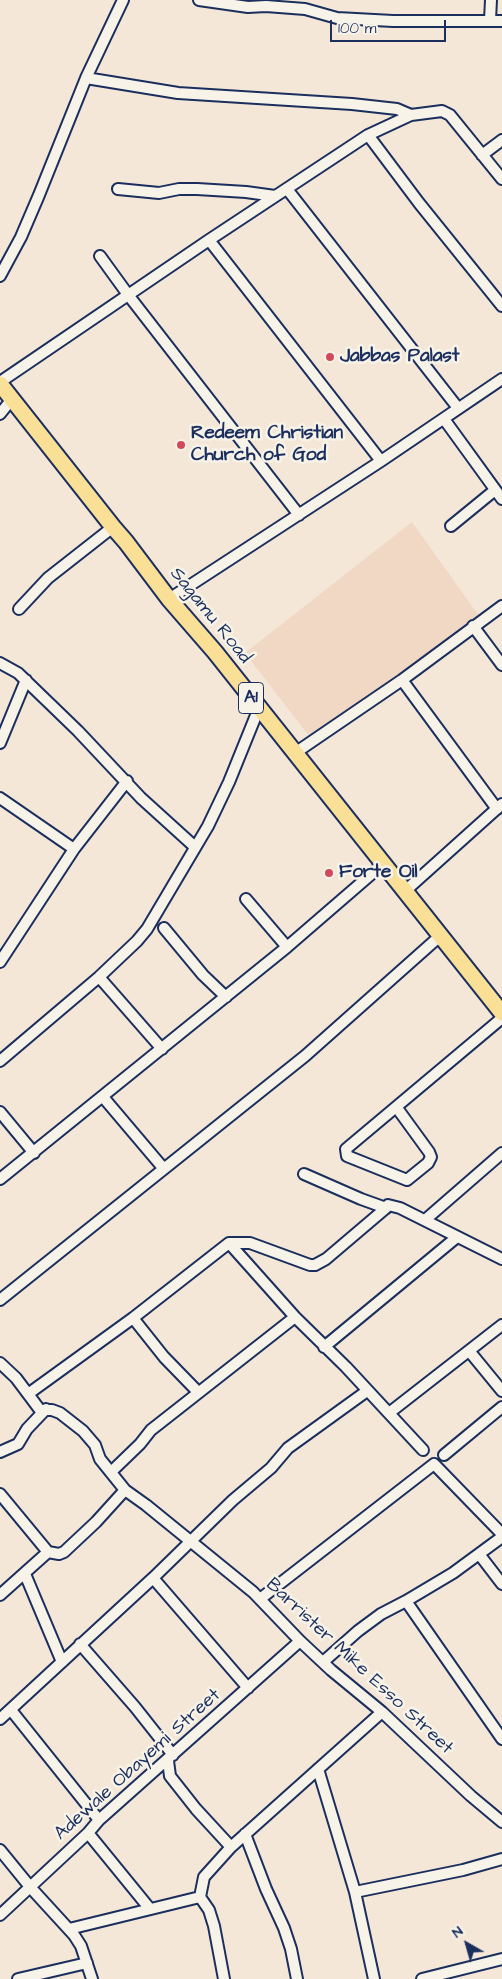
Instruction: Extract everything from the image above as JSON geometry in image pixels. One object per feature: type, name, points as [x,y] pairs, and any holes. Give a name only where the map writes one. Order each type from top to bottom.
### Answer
[{"type":"highway","name":"Sagamu Road","points":[[0,383],[169,599],[259,708],[502,1013]]},
{"type":"street","points":[[0,276],[21,237],[86,78],[123,0]]},
{"type":"street","points":[[199,0],[248,6],[305,9],[338,18],[393,21],[502,21]]},
{"type":"street","points":[[490,20],[491,0]]},
{"type":"street","points":[[86,78],[178,93],[352,104],[398,109],[411,115]]},
{"type":"street","points":[[0,383],[67,335],[129,296],[209,240],[368,135],[411,115],[446,112],[502,180]]},
{"type":"street","points":[[368,135],[419,203],[502,306]]},
{"type":"street","points":[[482,155],[502,140]]},
{"type":"street","points":[[118,189],[159,193],[179,189],[197,189],[275,196]]},
{"type":"street","points":[[287,190],[458,408]]},
{"type":"street","points":[[209,240],[381,462]]},
{"type":"street","points":[[100,256],[299,515]]},
{"type":"street","points":[[169,599],[381,462],[458,408],[502,380]]},
{"type":"street","points":[[0,414],[12,399]]},
{"type":"street","points":[[444,419],[499,494],[451,526]]},
{"type":"street","points":[[19,609],[48,578],[113,527]]},
{"type":"street","points":[[295,753],[402,680],[502,606]]},
{"type":"street","points":[[473,626],[502,665]]},
{"type":"street","points":[[0,664],[18,673],[26,680],[78,731],[141,798],[195,848]]},
{"type":"street","points":[[0,743],[26,680]]},
{"type":"street","points":[[402,680],[499,806],[404,892]]},
{"type":"street","points":[[0,1061],[99,978],[147,929],[208,826],[229,782],[259,708]]},
{"type":"street","points":[[0,962],[74,849],[126,781]]},
{"type":"street","points":[[0,798],[74,849]]},
{"type":"street","points":[[0,1179],[288,947],[383,864]]},
{"type":"street","points":[[246,899],[288,947]]},
{"type":"street","points":[[164,928],[203,976],[226,997]]},
{"type":"street","points":[[0,1300],[305,1056],[440,936]]},
{"type":"street","points":[[99,978],[162,1049]]},
{"type":"street","points":[[397,1108],[431,1157],[428,1163],[407,1180],[347,1156],[346,1150],[502,1018]]},
{"type":"street","points":[[103,1097],[164,1169]]},
{"type":"street","points":[[0,1112],[34,1153]]},
{"type":"street","points":[[424,1220],[502,1152]]},
{"type":"street","points":[[304,1174],[386,1208]]},
{"type":"street","points":[[0,1363],[28,1394],[133,1318],[229,1243],[250,1242],[310,1265],[316,1265],[326,1260],[388,1205],[424,1220],[502,1259]]},
{"type":"street","points":[[324,1347],[457,1237]]},
{"type":"street","points":[[229,1243],[295,1317],[324,1347],[346,1366],[367,1392],[423,1450]]},
{"type":"street","points":[[111,1472],[140,1444],[151,1430],[295,1317]]},
{"type":"street","points":[[133,1318],[164,1357],[198,1392]]},
{"type":"street","points":[[389,1414],[502,1325]]},
{"type":"street","points":[[470,1352],[502,1391]]},
{"type":"street","points":[[0,1719],[153,1578],[233,1500],[271,1468],[288,1448],[367,1392]]},
{"type":"street","name":"Barrister Mike Esso Street","points":[[28,1394],[40,1410],[46,1409],[60,1413],[83,1431],[95,1445],[100,1459],[125,1490],[146,1505],[189,1542],[217,1562],[260,1599],[300,1641],[382,1712],[471,1796],[502,1822]]},
{"type":"street","points":[[444,1455],[502,1407]]},
{"type":"street","points":[[0,1452],[18,1444],[27,1429],[46,1409]]},
{"type":"street","points":[[260,1599],[434,1464],[502,1536],[479,1554],[406,1601],[381,1614],[358,1631],[323,1662]]},
{"type":"street","points":[[0,1494],[48,1552],[59,1554],[64,1552],[96,1522],[125,1490]]},
{"type":"street","points":[[0,1595],[48,1552]]},
{"type":"street","points":[[479,1554],[502,1584]]},
{"type":"street","points":[[25,1574],[62,1662]]},
{"type":"street","points":[[153,1578],[248,1688]]},
{"type":"street","points":[[406,1601],[502,1739]]},
{"type":"street","name":"Adewale Obayemi Street","points":[[0,1915],[31,1888],[99,1820],[300,1641]]},
{"type":"street","points":[[80,1644],[135,1707],[170,1758],[170,1776],[196,1809],[231,1847]]},
{"type":"street","points":[[11,1710],[99,1820]]},
{"type":"street","points":[[224,1979],[214,1926],[209,1910],[200,1896],[204,1876],[245,1834],[382,1712]]},
{"type":"street","points":[[318,1769],[354,1892],[374,1979]]},
{"type":"street","points":[[152,1774],[170,1776]]},
{"type":"street","points":[[88,1833],[150,1909]]},
{"type":"street","points":[[245,1834],[266,1889],[284,1928],[291,1950],[293,1978]]},
{"type":"street","points":[[0,1850],[31,1888],[69,1929],[81,1946],[92,1979]]},
{"type":"street","points":[[354,1892],[463,1870],[502,1859]]},
{"type":"street","points":[[69,1929],[200,1896]]},
{"type":"street","points":[[422,1979],[502,1959]]},
{"type":"street","points":[[18,1979],[87,1963]]},
{"type":"shaded area","points":[[412,522],[479,616],[312,740],[245,653]]},
{"type":"place","name":"Jabbas Palast","points":[[330,357]]},
{"type":"place","name":"Redeem Christian Church of God","points":[[181,445]]},
{"type":"place","name":"Forte Oil","points":[[329,873]]}]
